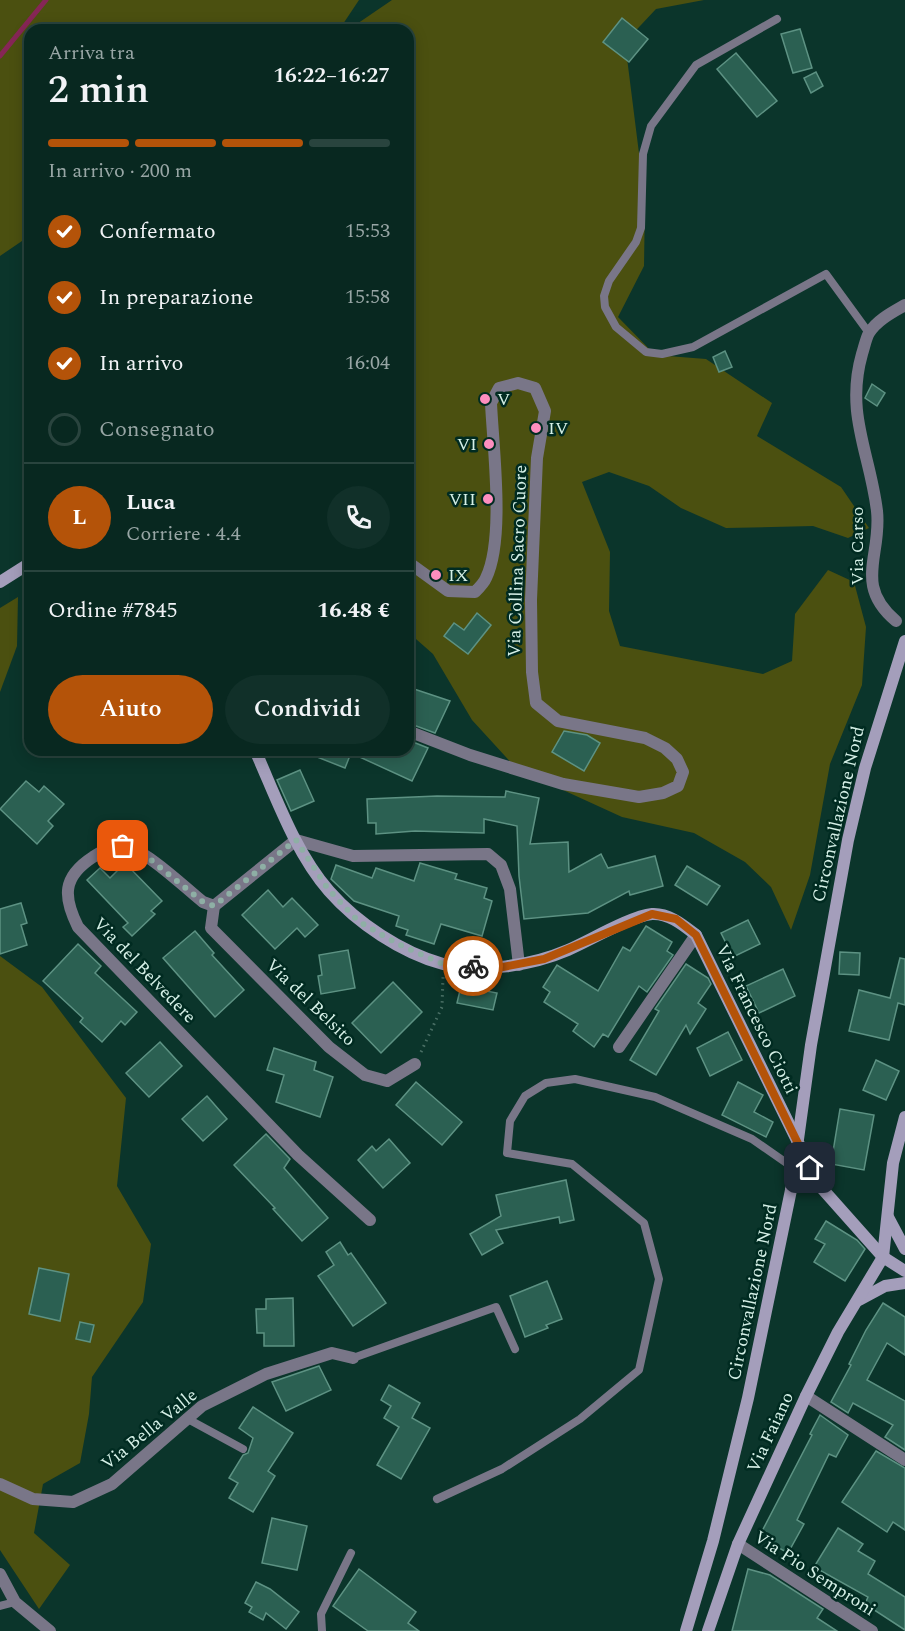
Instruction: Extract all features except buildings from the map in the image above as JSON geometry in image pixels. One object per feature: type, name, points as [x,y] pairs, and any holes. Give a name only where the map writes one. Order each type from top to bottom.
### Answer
[{"type":"street","points":[[868,333],[880,321],[905,304]]},
{"type":"street","name":"Via Carso","points":[[868,333],[859,367],[857,428],[869,462],[877,514],[873,589],[880,608],[896,621]]},
{"type":"street","name":"Via Collina Sacro Cuore","points":[[414,566],[448,591],[475,592],[486,579],[492,560],[496,525],[491,404],[499,388],[518,383],[535,388],[545,411],[537,458],[531,600],[532,672],[536,703],[558,721],[645,738],[665,748],[677,759],[683,772],[678,786],[663,793],[639,797],[563,784],[414,733]]},
{"type":"street","points":[[0,582],[24,567]]},
{"type":"street","name":"Circonvallazione Nord","points":[[686,1631],[714,1541],[791,1190],[811,1045],[848,840],[865,768],[905,641]]},
{"type":"street","name":"Via Francesco Ciotti","points":[[258,756],[296,840],[328,889],[358,921],[398,944],[443,964],[490,968],[519,965],[567,950],[609,930],[652,914],[676,919],[696,935],[819,1185],[883,1257],[905,1271]]},
{"type":"street","points":[[214,906],[296,840],[353,856],[488,854],[501,865],[510,890],[519,965]]},
{"type":"street","name":"Via del Belvedere","points":[[214,906],[203,902],[146,856],[123,846],[90,858],[81,864],[68,881],[67,906],[78,927],[298,1155],[370,1220]]},
{"type":"street","name":"Via del Belsito","points":[[214,906],[211,928],[329,1047],[365,1075],[387,1081],[415,1064]]},
{"type":"street","points":[[619,1047],[696,935]]},
{"type":"street","points":[[883,1257],[893,1163],[905,1117]]},
{"type":"street","points":[[887,1216],[905,1249]]},
{"type":"street","name":"Via Faiano","points":[[708,1631],[738,1544],[806,1396],[838,1332],[883,1257]]},
{"type":"street","points":[[858,1300],[885,1286],[905,1283]]},
{"type":"street","name":"Via Bella Valle","points":[[0,1484],[33,1499],[73,1502],[112,1484],[202,1406],[266,1374],[332,1353],[353,1358]]},
{"type":"street","points":[[806,1396],[905,1460]]},
{"type":"street","name":"Via Pio Semproni","points":[[738,1544],[872,1631]]},
{"type":"street","points":[[0,1575],[15,1602],[50,1631]]},
{"type":"lane","points":[[777,19],[696,65],[651,126],[643,154],[641,228],[636,242],[609,282],[604,296],[605,307],[616,327],[646,352],[662,354],[693,347],[826,274],[868,333]]},
{"type":"lane","points":[[437,1499],[502,1469],[579,1419],[639,1370],[659,1278],[644,1223],[572,1164],[507,1153],[510,1121],[525,1096],[546,1083],[574,1079],[655,1097],[752,1139],[819,1185]]},
{"type":"lane","points":[[353,1358],[496,1307],[515,1349]]},
{"type":"lane","points":[[186,1418],[243,1449]]},
{"type":"lane","points":[[321,1631],[321,1614],[351,1552]]},
{"type":"lane","points":[[0,1606],[15,1602]]},
{"type":"path","points":[[415,1064],[442,1007],[443,964]]},
{"type":"green space","points":[[0,0],[359,0],[343,24],[24,24],[24,242],[0,256]]},
{"type":"green space","points":[[392,0],[704,0],[656,9],[625,42],[645,201],[644,266],[618,317],[655,355],[706,359],[772,403],[757,436],[841,487],[869,528],[848,538],[813,526],[726,528],[681,508],[649,486],[609,472],[582,482],[610,552],[609,611],[620,646],[763,674],[792,661],[795,614],[828,570],[854,582],[866,627],[862,685],[830,764],[810,875],[791,930],[771,887],[745,862],[694,833],[622,817],[517,769],[472,720],[433,654],[414,637],[414,24],[357,24]]},
{"type":"green space","points":[[18,597],[17,646],[0,692],[0,608]]},
{"type":"green space","points":[[0,956],[42,987],[126,1098],[117,1186],[151,1244],[143,1302],[92,1377],[89,1414],[80,1463],[43,1484],[34,1533],[70,1565],[39,1609],[0,1550]]},
{"type":"waterway","points":[[26,24],[46,0]]},
{"type":"waterway","points":[[0,56],[24,27]]},
{"type":"way so far","points":[[123,846],[146,856],[203,902],[214,906],[296,840],[328,889],[358,921],[398,944],[443,964],[473,966]]},
{"type":"place","name":"V","points":[[485,399]]},
{"type":"place","name":"IV","points":[[536,428]]},
{"type":"place","name":"VI","points":[[489,444]]},
{"type":"place","name":"VII","points":[[488,499]]},
{"type":"place","name":"IX","points":[[436,575]]},
{"type":"route","points":[[473,966],[503,967],[544,959],[652,914],[676,919],[696,935],[810,1168]]}]
